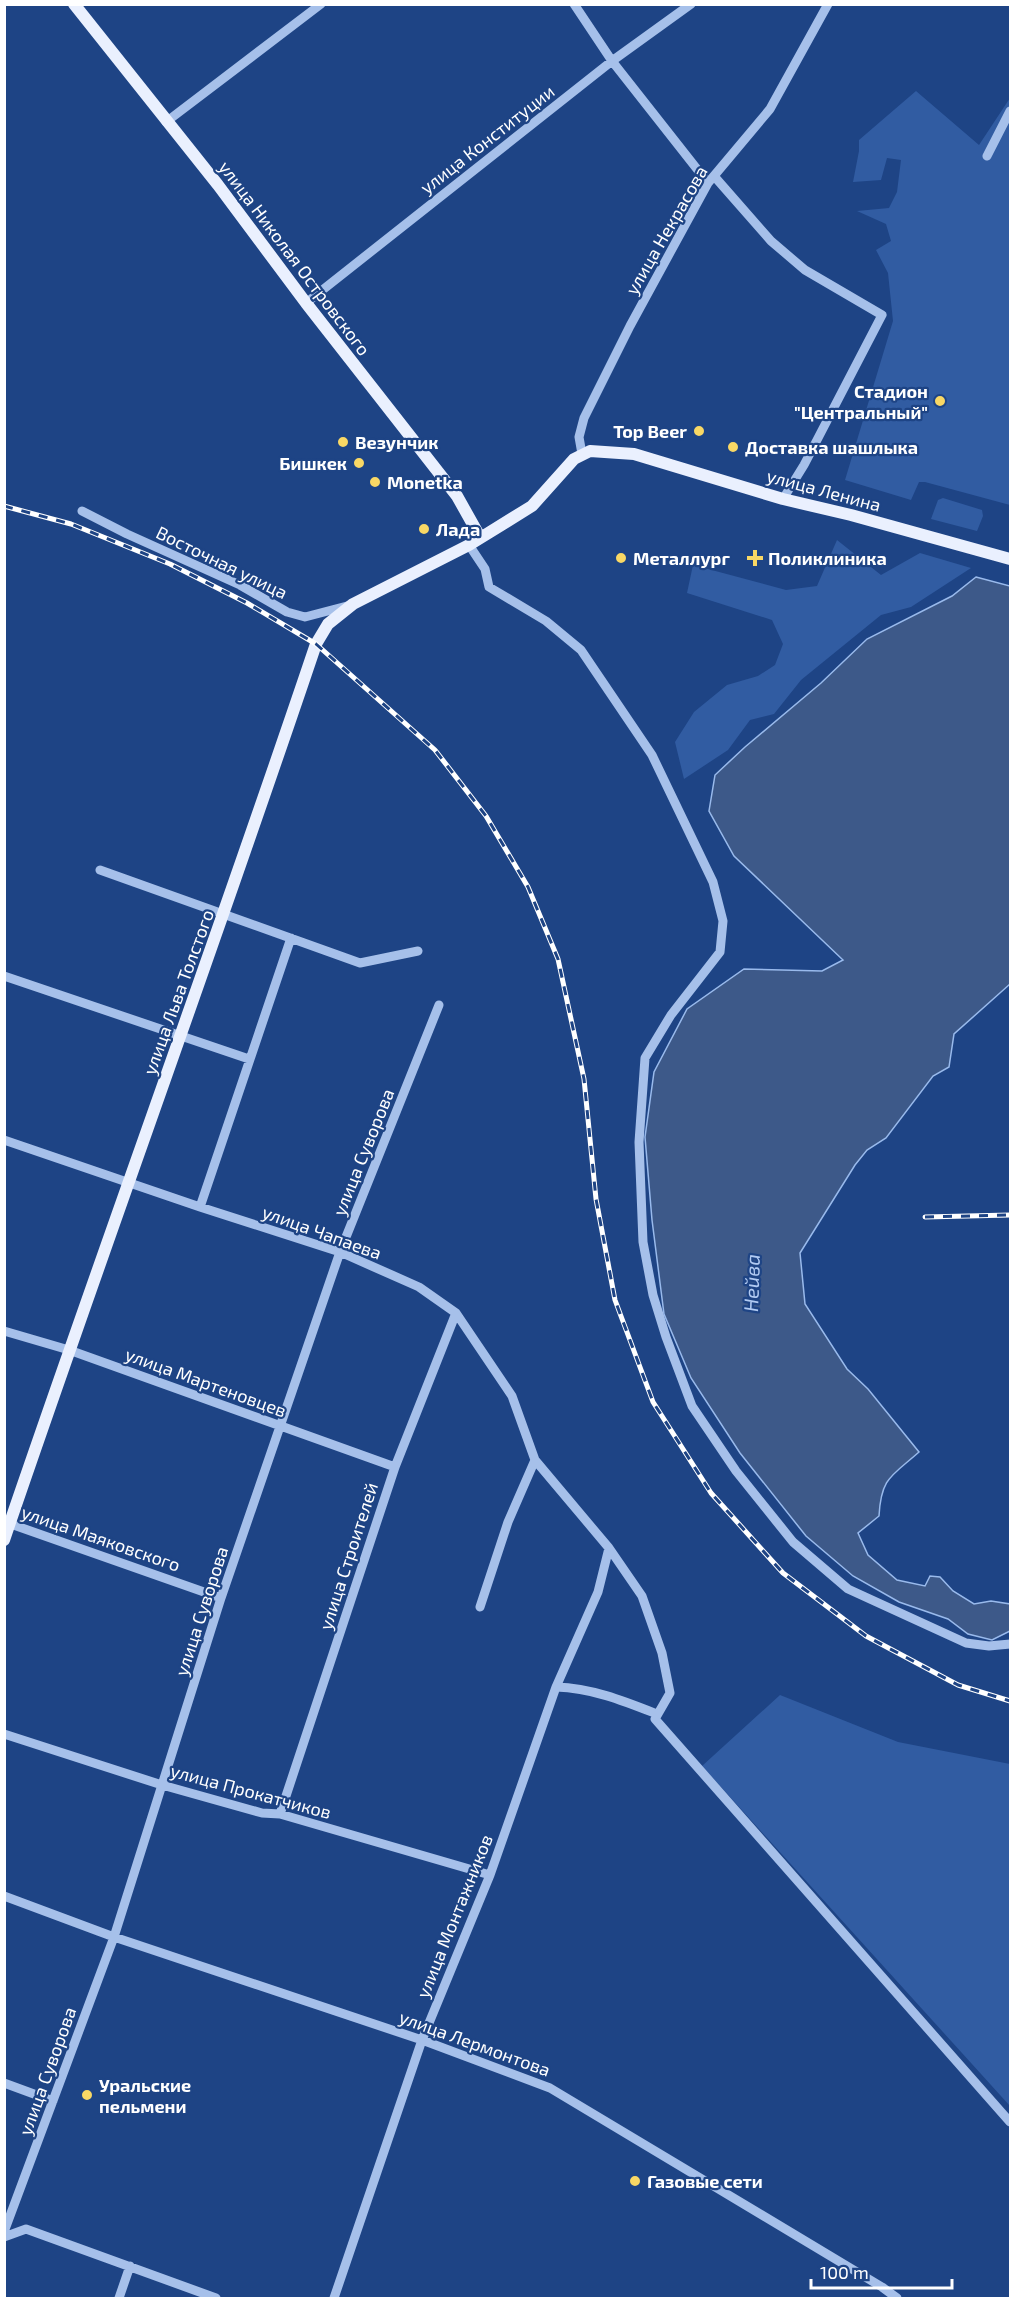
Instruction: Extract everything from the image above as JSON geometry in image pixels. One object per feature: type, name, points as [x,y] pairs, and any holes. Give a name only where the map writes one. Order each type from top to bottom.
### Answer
[{"type":"main road","name":"улица Николая Островского","points":[[74,4],[218,185],[306,303],[457,496],[480,537]]},
{"type":"main road","name":"улица Ленина","points":[[582,454],[590,451],[634,454],[783,499],[852,515],[1011,559]]},
{"type":"main road","points":[[480,537],[532,506],[574,459],[582,454]]},
{"type":"main road","name":"улица Льва Толстого","points":[[4,1540],[7,1523],[225,914],[316,644],[328,624],[353,604],[469,545],[480,537]]},
{"type":"street","points":[[166,122],[321,4]]},
{"type":"street","points":[[574,4],[612,61],[711,179],[771,241],[805,270],[882,315],[804,465],[783,499]]},
{"type":"street","name":"улица Конституции","points":[[306,303],[612,61],[691,4]]},
{"type":"street","name":"улица Некрасова","points":[[582,454],[579,437],[584,418],[630,326],[711,179],[770,109],[828,4]]},
{"type":"street","points":[[987,156],[1011,111]]},
{"type":"street","name":"Восточная улица","points":[[82,511],[240,585],[287,612],[305,617],[353,604]]},
{"type":"street","points":[[469,545],[485,569],[489,587],[546,621],[581,650],[652,755],[713,882],[723,921],[720,952],[671,1015],[645,1058],[639,1142],[643,1242],[653,1295],[666,1338],[692,1406],[736,1471],[793,1542],[848,1589],[927,1623],[966,1643],[989,1646],[1011,1644]]},
{"type":"street","points":[[100,870],[360,963],[418,951]]},
{"type":"street","points":[[200,1208],[291,938]]},
{"type":"street","points":[[4,976],[249,1059]]},
{"type":"street","name":"улица Суворова","points":[[4,2232],[114,1937],[221,1598],[340,1252],[439,1005]]},
{"type":"street","name":"улица Чапаева","points":[[4,1140],[200,1208],[340,1252],[419,1287],[456,1313],[512,1396],[536,1460],[609,1548],[642,1596],[662,1653],[670,1693],[657,1714]]},
{"type":"street","name":"улица Строителей","points":[[279,1814],[395,1467],[456,1313]]},
{"type":"street","name":"улица Мартеновцев","points":[[4,1331],[69,1350],[395,1467]]},
{"type":"street","points":[[480,1607],[508,1522],[536,1460]]},
{"type":"street","name":"улица Маяковского","points":[[7,1523],[221,1598]]},
{"type":"street","name":"улица Монтажников","points":[[334,2298],[422,2040],[490,1875],[556,1687],[598,1592],[609,1548]]},
{"type":"street","points":[[556,1687],[610,1695],[657,1714],[655,1719],[1011,2122]]},
{"type":"street","name":"улица Прокатчиков","points":[[4,1734],[162,1785],[262,1813],[279,1814],[490,1875]]},
{"type":"street","name":"улица Лермонтова","points":[[4,1896],[114,1937],[422,2040],[550,2088],[897,2298]]},
{"type":"street","points":[[4,2083],[53,2101]]},
{"type":"street","points":[[4,2237],[26,2229],[216,2298]]},
{"type":"street","points":[[119,2298],[130,2266]]},
{"type":"shaded area","name":"Стадион \"Центральный\"","points":[[916,91],[979,145],[1010,98],[1010,505],[925,482],[919,482],[911,500],[845,480],[893,321],[888,273],[876,250],[891,241],[886,224],[857,211],[889,208],[897,192],[901,160],[887,158],[881,180],[853,182],[859,140]]},
{"type":"shaded area","points":[[943,498],[982,510],[983,516],[977,531],[931,519],[938,500]]},
{"type":"shaded area","points":[[837,540],[881,575],[920,553],[971,568],[911,607],[881,615],[801,680],[774,714],[750,720],[728,750],[684,779],[675,742],[694,712],[727,685],[758,676],[775,665],[783,644],[772,620],[687,593],[693,565],[786,590],[817,586]]},
{"type":"shaded area","points":[[780,1695],[898,1742],[1010,1764],[1010,2106],[702,1766]]},
{"type":"water","name":"Нейва","points":[[976,577],[1010,586],[1010,984],[954,1034],[949,1067],[933,1076],[886,1138],[867,1150],[855,1165],[800,1253],[805,1304],[847,1369],[868,1389],[919,1452],[890,1478],[882,1493],[879,1516],[858,1533],[868,1555],[897,1580],[925,1586],[930,1576],[940,1577],[953,1591],[974,1604],[991,1601],[1010,1604],[1010,1631],[992,1640],[968,1634],[948,1619],[899,1602],[853,1576],[806,1536],[740,1453],[691,1378],[664,1314],[652,1220],[645,1137],[654,1072],[687,1009],[744,969],[822,971],[843,960],[734,856],[709,811],[715,775],[821,683],[867,639],[952,596]]},
{"type":"railway","points":[[4,506],[71,524],[170,564],[247,603],[316,644],[435,750],[486,816],[528,887],[558,959],[584,1079],[596,1199],[615,1300],[653,1402],[711,1493],[783,1573],[866,1636],[958,1685],[1010,1701]]},
{"type":"railway","points":[[925,1217],[1010,1215]]},
{"type":"place","name":"Стадион \"Центральный\"","points":[[940,401]]},
{"type":"place","name":"Top Beer","points":[[699,431]]},
{"type":"place","name":"Везунчик","points":[[343,442]]},
{"type":"place","name":"Доставка шашлыка","points":[[733,447]]},
{"type":"place","name":"Бишкек","points":[[359,463]]},
{"type":"place","name":"Monetka","points":[[375,482]]},
{"type":"place","name":"Лада","points":[[424,529]]},
{"type":"place","name":"Металлург","points":[[621,558]]},
{"type":"place","name":"Поликлиника","points":[[755,558]]},
{"type":"place","name":"Уральские пельмени","points":[[87,2095]]},
{"type":"place","name":"Газовые сети","points":[[635,2181]]}]
